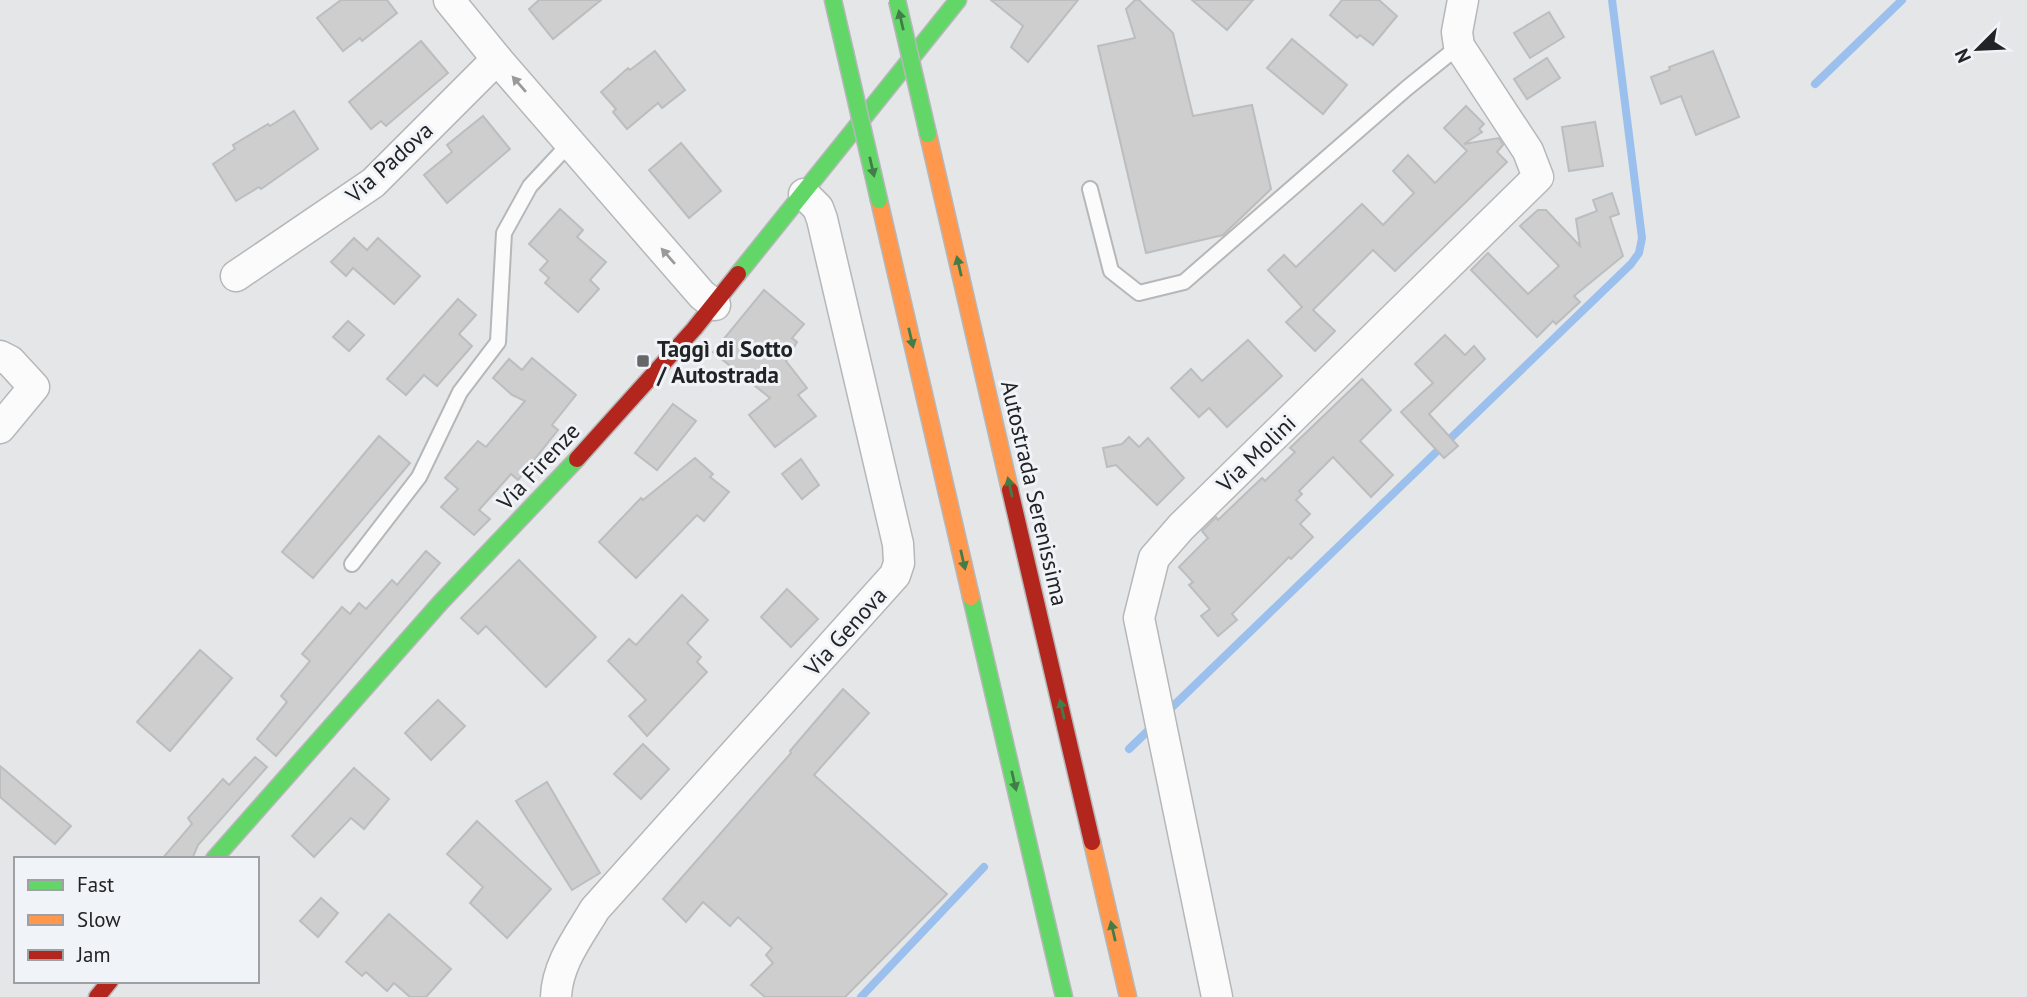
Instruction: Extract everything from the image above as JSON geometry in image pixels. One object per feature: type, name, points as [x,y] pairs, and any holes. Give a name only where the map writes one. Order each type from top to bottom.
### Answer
[{"type":"main road","points":[[833,0],[1064,997]]},
{"type":"main road","name":"Autostrada Serenissima","points":[[897,0],[1128,997]]},
{"type":"main road","name":"Via Firenze","points":[[216,857],[441,602],[618,416],[715,305],[958,0]]},
{"type":"main road","points":[[97,997],[108,983]]},
{"type":"street","points":[[449,0],[702,295],[715,305]]},
{"type":"street","points":[[1459,47],[1457,32],[1463,0]]},
{"type":"street","name":"Via Molini","points":[[1217,997],[1139,618],[1154,558],[1181,527],[1538,177],[1528,150],[1459,47]]},
{"type":"street","name":"Via Padova","points":[[236,276],[373,183],[497,59]]},
{"type":"street","name":"Via Genova","points":[[556,997],[568,954],[596,909],[895,575],[899,563],[898,544],[822,219],[818,208],[803,194]]},
{"type":"street","points":[[0,356],[10,362],[34,387],[0,428]]},
{"type":"lane","points":[[1090,189],[1111,271],[1139,293],[1184,282],[1407,88],[1459,47]]},
{"type":"lane","points":[[352,564],[419,477],[460,391],[498,342],[504,233],[530,186],[570,143]]},
{"type":"building","points":[[341,0],[387,0],[397,13],[362,41],[360,38],[343,51],[317,18]]},
{"type":"building","points":[[539,0],[601,0],[553,39],[529,9]]},
{"type":"building","points":[[991,0],[1078,0],[1028,62],[1011,47],[1023,26]]},
{"type":"building","points":[[1135,0],[1139,0],[1173,33],[1193,116],[1252,105],[1271,189],[1223,235],[1146,253],[1098,46],[1135,38],[1126,9]]},
{"type":"building","points":[[1192,0],[1253,0],[1227,30]]},
{"type":"building","points":[[1342,0],[1379,0],[1397,16],[1373,45],[1360,35],[1357,38],[1330,15]]},
{"type":"building","points":[[1549,12],[1564,37],[1530,58],[1514,33]]},
{"type":"building","points":[[1292,39],[1347,85],[1323,114],[1267,68]]},
{"type":"building","points":[[421,41],[448,73],[386,126],[381,121],[371,129],[349,102]]},
{"type":"building","points":[[655,51],[685,90],[662,108],[658,103],[627,129],[613,112],[616,109],[601,92],[628,68],[630,70]]},
{"type":"building","points":[[1713,51],[1739,117],[1696,135],[1681,96],[1661,104],[1651,77],[1670,70],[1669,67]]},
{"type":"building","points":[[1547,58],[1560,78],[1527,99],[1514,79]]},
{"type":"building","points":[[1466,106],[1484,124],[1479,129],[1482,132],[1464,144],[1499,138],[1503,145],[1497,152],[1507,162],[1395,271],[1373,250],[1313,310],[1335,331],[1315,351],[1286,322],[1302,307],[1268,270],[1284,255],[1296,267],[1362,204],[1383,225],[1414,193],[1393,171],[1408,155],[1435,183],[1467,151],[1444,128]]},
{"type":"building","points":[[294,111],[318,149],[261,189],[259,187],[236,201],[213,164],[235,149],[233,145]]},
{"type":"building","points":[[483,116],[510,149],[447,203],[424,175],[452,152],[447,145]]},
{"type":"building","points":[[1595,122],[1603,166],[1569,171],[1562,127]]},
{"type":"building","points":[[681,143],[721,191],[689,218],[649,170]]},
{"type":"building","points":[[1612,193],[1619,214],[1610,217],[1623,256],[1574,296],[1580,302],[1556,324],[1553,321],[1537,337],[1471,270],[1488,253],[1528,294],[1559,266],[1520,226],[1538,210],[1546,210],[1580,246],[1576,219],[1597,211],[1593,200]]},
{"type":"building","points":[[560,209],[583,230],[577,237],[606,262],[590,280],[599,289],[578,312],[545,283],[549,278],[540,270],[548,261],[529,244]]},
{"type":"building","points":[[354,238],[367,250],[378,238],[420,276],[394,304],[353,268],[346,276],[331,262]]},
{"type":"building","points":[[764,290],[804,324],[792,338],[797,342],[786,361],[807,388],[798,395],[816,416],[775,447],[749,415],[770,398],[713,352]]},
{"type":"building","points":[[458,299],[476,315],[459,334],[472,346],[437,386],[424,375],[406,395],[387,379]]},
{"type":"building","points":[[348,321],[364,335],[349,351],[333,337]]},
{"type":"building","points":[[1445,335],[1465,355],[1474,346],[1485,359],[1429,414],[1458,446],[1444,458],[1401,412],[1433,383],[1415,364]]},
{"type":"building","points":[[1248,340],[1282,376],[1227,427],[1209,408],[1199,417],[1171,388],[1191,369],[1202,381]]},
{"type":"building","points":[[532,358],[576,395],[552,425],[558,430],[518,480],[511,474],[479,510],[490,519],[474,535],[441,507],[458,489],[445,478],[478,441],[486,447],[525,401],[512,395],[493,378],[509,359],[522,370]]},
{"type":"building","points":[[1362,379],[1391,410],[1360,441],[1393,475],[1371,497],[1333,457],[1299,491],[1302,494],[1296,500],[1310,514],[1300,524],[1313,537],[1232,614],[1237,620],[1218,636],[1201,616],[1210,609],[1189,585],[1193,582],[1179,567],[1208,538],[1202,531],[1216,517],[1218,520],[1262,478],[1265,481],[1295,452],[1290,448]]},
{"type":"building","points":[[673,404],[696,421],[657,470],[635,453]]},
{"type":"building","points":[[379,436],[410,463],[313,578],[282,552]]},
{"type":"building","points":[[1129,437],[1139,447],[1148,438],[1184,478],[1157,505],[1116,465],[1107,467],[1103,448],[1122,444]]},
{"type":"building","points":[[695,458],[713,474],[710,477],[729,492],[704,521],[697,515],[636,578],[599,542],[641,498],[643,500]]},
{"type":"building","points":[[801,459],[819,485],[802,499],[782,474]]},
{"type":"building","points":[[426,551],[440,563],[276,756],[257,739],[287,702],[281,696],[310,661],[302,654],[342,607],[350,614],[359,603],[366,609],[392,580],[397,585]]},
{"type":"building","points":[[519,560],[596,637],[546,687],[486,626],[478,634],[461,618]]},
{"type":"building","points":[[787,589],[818,619],[791,647],[761,617]]},
{"type":"building","points":[[682,595],[708,620],[687,643],[701,657],[697,662],[707,672],[647,736],[629,716],[646,700],[608,661],[629,639],[636,645]]},
{"type":"building","points":[[200,650],[232,678],[170,751],[137,722]]},
{"type":"building","points":[[843,689],[869,713],[814,775],[947,894],[845,997],[765,997],[751,985],[773,963],[766,955],[772,948],[738,917],[730,926],[703,902],[686,922],[663,899],[791,753]]},
{"type":"building","points":[[438,700],[465,726],[431,760],[405,733]]},
{"type":"building","points":[[643,744],[669,769],[641,799],[614,774]]},
{"type":"building","points":[[255,757],[267,767],[198,845],[193,857],[164,857],[192,824],[188,818],[223,779],[229,785]]},
{"type":"building","points":[[0,766],[71,826],[55,844],[0,797]]},
{"type":"building","points":[[354,768],[389,799],[364,829],[351,818],[314,857],[292,836]]},
{"type":"building","points":[[547,782],[600,873],[572,890],[516,801]]},
{"type":"building","points":[[477,821],[551,889],[507,938],[470,903],[483,887],[447,854]]},
{"type":"building","points":[[321,898],[338,913],[318,937],[300,921]]},
{"type":"building","points":[[389,914],[451,969],[426,997],[410,997],[394,983],[387,991],[366,972],[362,976],[346,962]]},
{"type":"waterway","points":[[1167,712],[1631,264],[1639,253],[1642,238],[1612,0]]},
{"type":"waterway","points":[[1815,84],[1902,0]]},
{"type":"waterway","points":[[1129,749],[1155,724]]},
{"type":"waterway","points":[[861,997],[984,867]]},
{"type":"traffic: fast","points":[[833,0],[845,52]]},
{"type":"traffic: fast","points":[[897,0],[928,134]]},
{"type":"traffic: fast","points":[[738,274],[958,0]]},
{"type":"traffic: fast","points":[[845,52],[879,200]]},
{"type":"traffic: fast","points":[[216,857],[441,602],[577,459]]},
{"type":"traffic: fast","points":[[971,597],[1064,997]]},
{"type":"traffic: slow","points":[[928,134],[1010,490]]},
{"type":"traffic: slow","points":[[879,200],[971,597]]},
{"type":"traffic: slow","points":[[1092,842],[1128,997]]},
{"type":"traffic: jam","points":[[577,459],[694,329],[738,274]]},
{"type":"traffic: jam","points":[[1010,490],[1092,842]]},
{"type":"traffic: jam","points":[[97,997],[108,983]]},
{"type":"place","name":"Taggì di Sotto / Autostrada","points":[[643,361]]}]
